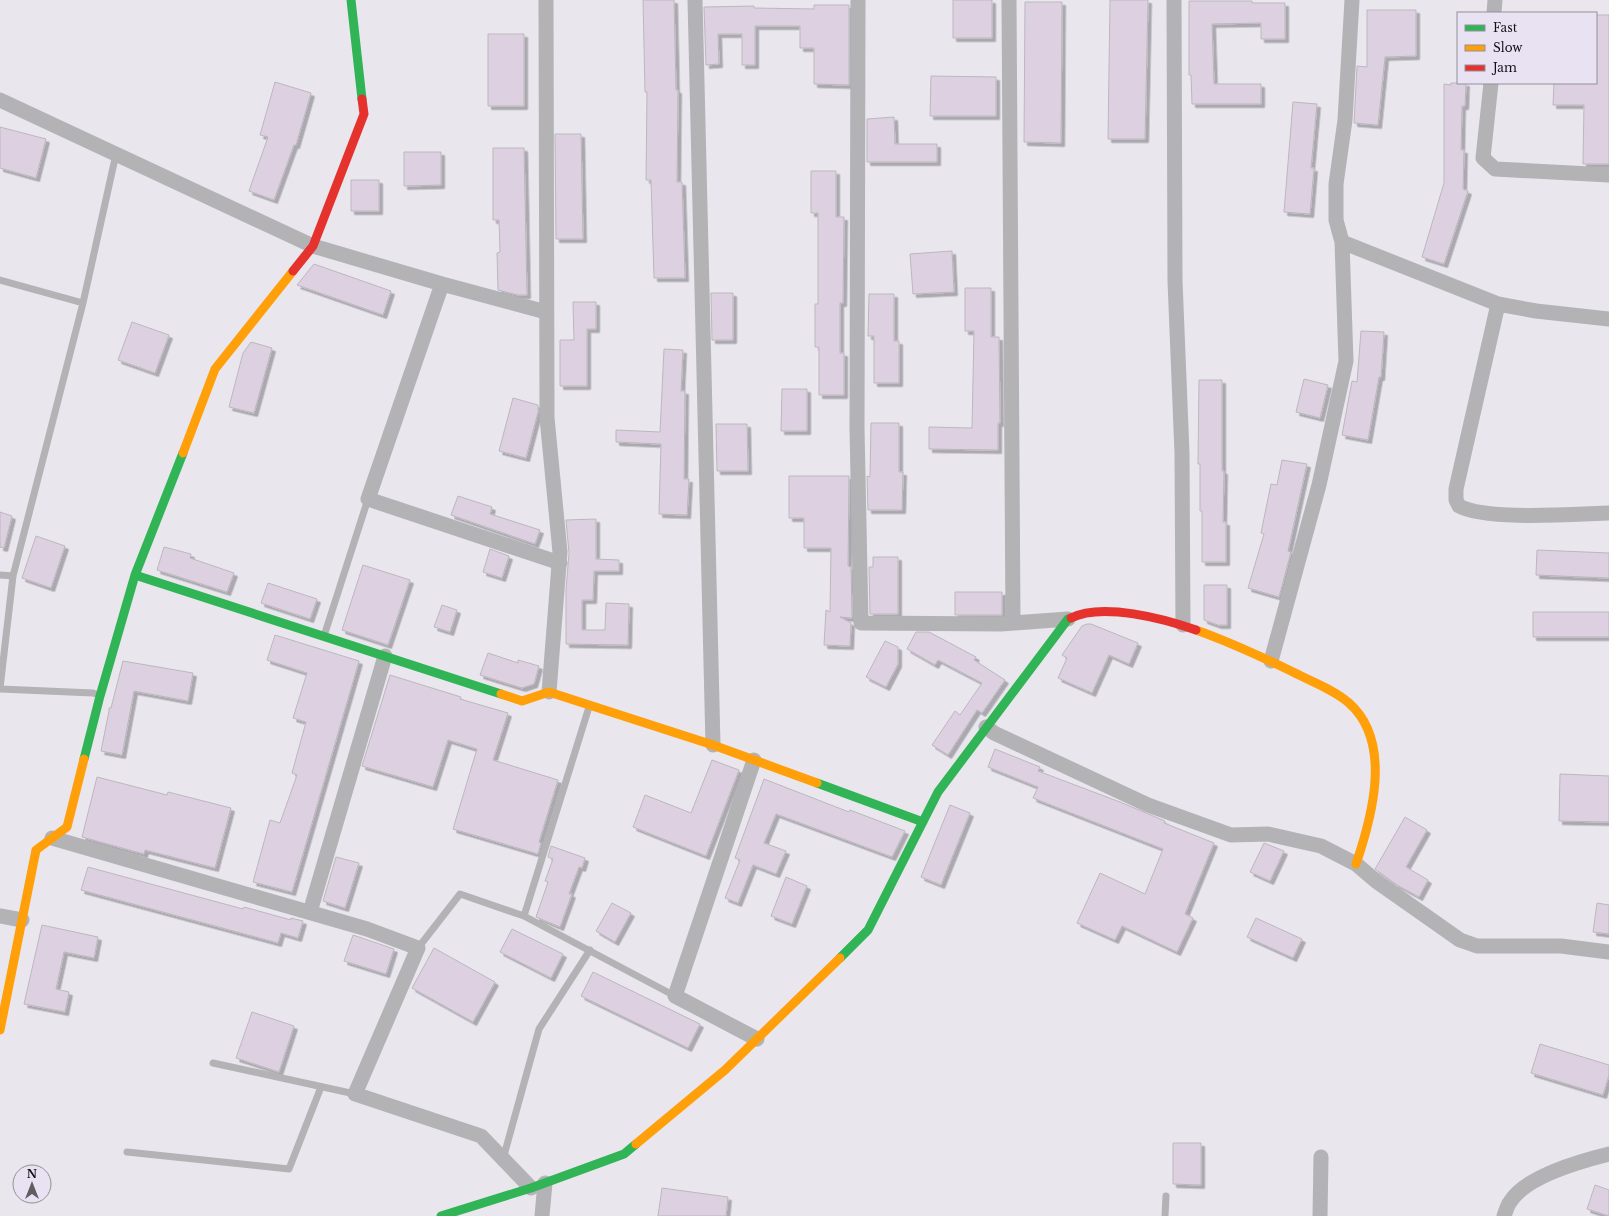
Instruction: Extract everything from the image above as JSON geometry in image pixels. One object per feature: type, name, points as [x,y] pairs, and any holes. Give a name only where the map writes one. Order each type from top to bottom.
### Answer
[{"type":"street","points":[[0,1030],[36,850],[68,827],[100,696],[135,575],[215,369],[313,246],[364,114],[351,0]]},
{"type":"street","points":[[546,0],[547,418],[560,563],[549,692]]},
{"type":"street","points":[[696,0],[713,745]]},
{"type":"street","points":[[858,0],[857,428],[861,623],[1001,624],[1068,618],[1085,612],[1147,616],[1183,625],[1271,661],[1348,702],[1364,722],[1372,745],[1376,769],[1375,800],[1366,838],[1356,864]]},
{"type":"street","points":[[1009,0],[1013,622]]},
{"type":"street","points":[[1174,0],[1176,281],[1182,452],[1183,625]]},
{"type":"street","points":[[1271,661],[1319,485],[1346,361],[1342,242],[1336,220],[1336,184],[1345,120],[1352,0]]},
{"type":"street","points":[[1494,0],[1494,12]]},
{"type":"street","points":[[1491,84],[1483,158],[1495,169],[1609,175]]},
{"type":"street","points":[[0,100],[313,246],[442,284],[546,312]]},
{"type":"street","points":[[1342,242],[1498,304],[1536,311],[1609,318]]},
{"type":"street","points":[[442,284],[368,499],[560,563]]},
{"type":"street","points":[[1498,304],[1456,489],[1456,500],[1459,506],[1484,513],[1506,515],[1609,513]]},
{"type":"street","points":[[135,575],[522,700],[549,692],[713,745],[923,822]]},
{"type":"street","points":[[441,1216],[538,1185],[624,1154],[725,1070],[868,930],[938,792],[1068,618]]},
{"type":"street","points":[[310,912],[385,656]]},
{"type":"street","points":[[986,728],[1148,805],[1231,835],[1268,834],[1321,846],[1356,864],[1376,881],[1460,940],[1477,946],[1561,946],[1609,952]]},
{"type":"street","points":[[754,760],[675,996],[757,1038]]},
{"type":"street","points":[[52,838],[367,929],[418,948],[355,1094],[481,1136],[503,1159],[538,1185],[542,1216]]},
{"type":"street","points":[[0,916],[22,920]]},
{"type":"street","points":[[1504,1216],[1510,1202],[1518,1193],[1549,1173],[1577,1162],[1609,1154]]},
{"type":"street","points":[[1320,1216],[1321,1157]]},
{"type":"lane","points":[[100,696],[93,693],[0,688],[13,576],[83,303],[116,154]]},
{"type":"lane","points":[[0,280],[83,303]]},
{"type":"lane","points":[[324,636],[368,499]]},
{"type":"lane","points":[[0,575],[13,576]]},
{"type":"lane","points":[[524,916],[590,705]]},
{"type":"lane","points":[[418,948],[460,894],[524,916],[675,996]]},
{"type":"lane","points":[[503,1159],[539,1029],[590,950]]},
{"type":"lane","points":[[213,1063],[355,1094]]},
{"type":"lane","points":[[127,1152],[289,1169],[321,1087]]},
{"type":"lane","points":[[1165,1216],[1166,1196]]},
{"type":"building","points":[[643,0],[674,0],[676,90],[678,90],[677,182],[682,182],[685,278],[654,278],[651,180],[646,180],[647,92],[645,92]]},
{"type":"building","points":[[953,0],[992,0],[992,38],[953,38]]},
{"type":"building","points":[[1110,0],[1148,0],[1145,139],[1108,139]]},
{"type":"building","points":[[1189,1],[1252,1],[1252,3],[1285,3],[1285,39],[1261,39],[1261,23],[1212,24],[1214,84],[1261,84],[1261,104],[1192,104],[1191,75],[1189,75]]},
{"type":"building","points":[[1025,2],[1062,2],[1061,143],[1024,142]]},
{"type":"building","points":[[814,5],[849,5],[849,85],[814,84],[814,48],[800,48],[800,26],[755,26],[755,65],[742,65],[742,34],[718,34],[719,64],[706,65],[704,7],[754,6],[754,8],[814,9]]},
{"type":"building","points":[[1367,10],[1416,10],[1416,56],[1385,57],[1378,125],[1354,123],[1357,66],[1367,67]]},
{"type":"building","points":[[1597,15],[1609,15],[1609,164],[1583,164],[1584,105],[1553,105],[1554,84],[1597,84]]},
{"type":"building","points":[[488,34],[524,34],[524,106],[488,106]]},
{"type":"building","points":[[931,76],[996,77],[996,116],[930,116]]},
{"type":"building","points":[[275,82],[311,93],[296,145],[294,145],[274,200],[249,191],[268,137],[260,135]]},
{"type":"building","points":[[1451,83],[1466,84],[1465,106],[1462,106],[1461,150],[1464,150],[1463,189],[1468,191],[1444,264],[1422,257],[1444,183],[1444,84],[1451,85]]},
{"type":"building","points":[[1293,102],[1317,104],[1311,168],[1314,168],[1310,214],[1284,212]]},
{"type":"building","points":[[894,117],[895,144],[937,144],[937,162],[867,162],[867,119]]},
{"type":"building","points":[[0,127],[46,139],[36,178],[0,168]]},
{"type":"building","points":[[555,134],[581,134],[583,239],[556,239]]},
{"type":"building","points":[[493,148],[524,148],[527,295],[518,295],[498,290],[497,253],[500,252],[499,220],[493,220]]},
{"type":"building","points":[[404,152],[441,152],[441,185],[404,186]]},
{"type":"building","points":[[811,171],[836,171],[836,217],[844,217],[843,303],[840,303],[840,353],[844,353],[844,395],[819,395],[819,347],[815,347],[815,304],[818,304],[818,213],[811,213]]},
{"type":"building","points":[[351,180],[379,180],[379,211],[351,211]]},
{"type":"building","points":[[952,251],[954,292],[913,294],[910,254]]},
{"type":"building","points":[[314,264],[391,291],[383,315],[297,285]]},
{"type":"building","points":[[965,288],[991,288],[991,337],[999,337],[1000,423],[998,423],[998,450],[929,449],[929,427],[972,428],[974,331],[965,331]]},
{"type":"building","points":[[711,293],[733,293],[733,340],[712,340]]},
{"type":"building","points":[[869,294],[894,294],[894,341],[899,341],[899,383],[874,383],[874,336],[868,336]]},
{"type":"building","points":[[573,302],[596,302],[596,329],[587,329],[587,386],[560,386],[560,340],[574,340]]},
{"type":"building","points":[[132,322],[169,335],[155,373],[118,360]]},
{"type":"building","points":[[1361,331],[1384,332],[1381,377],[1379,377],[1368,440],[1342,435],[1352,381],[1357,382]]},
{"type":"building","points":[[251,342],[272,348],[254,413],[229,407],[243,353]]},
{"type":"building","points":[[664,349],[683,350],[681,391],[685,391],[684,479],[689,479],[687,515],[659,514],[661,444],[616,442],[616,430],[660,432]]},
{"type":"building","points":[[1304,379],[1328,385],[1320,418],[1296,412]]},
{"type":"building","points":[[1199,380],[1222,380],[1222,471],[1224,471],[1223,522],[1226,522],[1226,562],[1202,562],[1202,511],[1200,511],[1200,464],[1198,464]]},
{"type":"building","points":[[782,389],[807,389],[807,431],[781,431]]},
{"type":"building","points":[[513,398],[538,405],[538,412],[526,458],[499,451]]},
{"type":"building","points":[[871,423],[899,423],[899,472],[903,472],[902,510],[868,510],[867,476],[870,477]]},
{"type":"building","points":[[716,424],[747,424],[748,471],[717,471]]},
{"type":"building","points":[[1282,460],[1307,464],[1288,551],[1291,552],[1279,597],[1248,588],[1264,534],[1261,533],[1271,484],[1277,485]]},
{"type":"building","points":[[789,476],[849,476],[848,566],[851,567],[852,618],[840,617],[851,623],[850,646],[824,645],[826,610],[830,612],[831,548],[804,548],[804,518],[789,518]]},
{"type":"building","points":[[458,496],[492,507],[490,514],[540,530],[535,544],[451,515]]},
{"type":"building","points":[[0,512],[12,516],[4,548],[0,547]]},
{"type":"building","points":[[596,519],[596,559],[619,560],[619,571],[594,571],[593,600],[582,600],[582,630],[605,630],[606,603],[629,604],[628,645],[566,644],[566,590],[569,553],[566,520]]},
{"type":"building","points":[[36,536],[65,546],[51,588],[22,578]]},
{"type":"building","points":[[164,547],[191,554],[190,558],[234,573],[227,592],[157,570]]},
{"type":"building","points":[[490,549],[509,556],[502,578],[483,572]]},
{"type":"building","points":[[1537,550],[1609,553],[1609,578],[1536,575]]},
{"type":"building","points":[[873,557],[898,557],[898,614],[870,614],[869,567],[873,567]]},
{"type":"building","points":[[363,565],[410,580],[388,645],[342,630]]},
{"type":"building","points":[[268,583],[317,599],[310,619],[261,603]]},
{"type":"building","points":[[1204,585],[1227,585],[1227,625],[1218,625],[1204,620]]},
{"type":"building","points":[[955,592],[1002,592],[1002,615],[955,615]]},
{"type":"building","points":[[442,605],[457,610],[450,632],[434,627]]},
{"type":"building","points":[[1533,612],[1609,612],[1609,637],[1533,637]]},
{"type":"building","points":[[1091,624],[1138,643],[1129,664],[1109,655],[1092,693],[1058,678],[1067,658],[1062,655],[1082,626]]},
{"type":"building","points":[[916,632],[929,632],[976,657],[974,660],[1005,680],[982,713],[977,710],[948,755],[932,745],[955,711],[960,715],[982,683],[938,660],[935,665],[907,649]]},
{"type":"building","points":[[275,635],[359,661],[292,892],[253,882],[270,820],[280,823],[297,775],[292,773],[306,722],[293,718],[307,673],[267,660]]},
{"type":"building","points":[[885,641],[898,647],[898,664],[886,687],[866,677]]},
{"type":"building","points":[[488,653],[518,663],[518,660],[539,666],[534,684],[522,688],[480,675]]},
{"type":"building","points":[[123,661],[193,673],[188,701],[134,691],[122,755],[101,751],[109,708],[111,708]]},
{"type":"building","points":[[390,675],[461,697],[460,699],[508,713],[493,760],[558,780],[539,842],[541,843],[538,854],[453,829],[477,749],[448,740],[433,787],[362,766]]},
{"type":"building","points":[[995,749],[1040,767],[1038,771],[1120,802],[1165,821],[1164,823],[1214,843],[1185,914],[1193,918],[1177,952],[1122,926],[1115,940],[1077,923],[1100,873],[1145,894],[1163,849],[1033,798],[1038,787],[988,767]]},
{"type":"building","points":[[712,760],[739,770],[706,856],[633,827],[645,795],[691,813]]},
{"type":"building","points":[[1560,774],[1609,776],[1609,822],[1559,821]]},
{"type":"building","points":[[97,777],[167,795],[168,792],[231,808],[215,868],[145,850],[144,854],[82,837]]},
{"type":"building","points":[[764,779],[849,812],[850,810],[905,831],[892,857],[776,814],[764,843],[786,851],[776,874],[753,865],[738,903],[725,898],[740,860],[735,858]]},
{"type":"building","points":[[950,805],[970,813],[941,885],[921,877]]},
{"type":"building","points":[[1405,817],[1427,830],[1406,867],[1428,880],[1419,897],[1397,885],[1375,869]]},
{"type":"building","points":[[1264,843],[1284,851],[1270,881],[1250,872]]},
{"type":"building","points":[[551,846],[585,858],[582,868],[579,867],[569,894],[572,894],[560,927],[536,917],[548,882],[545,881],[553,859],[548,857]]},
{"type":"building","points":[[336,857],[359,863],[345,908],[323,901]]},
{"type":"building","points":[[88,867],[243,909],[244,907],[291,920],[291,918],[303,921],[298,938],[281,933],[278,943],[81,890]]},
{"type":"building","points":[[786,877],[807,886],[792,924],[771,916]]},
{"type":"building","points":[[612,903],[631,913],[615,942],[596,931]]},
{"type":"building","points":[[1597,903],[1609,905],[1609,934],[1593,932]]},
{"type":"building","points":[[1256,918],[1302,939],[1293,958],[1247,937]]},
{"type":"building","points":[[42,925],[98,937],[94,958],[64,952],[56,989],[69,992],[65,1012],[24,1004]]},
{"type":"building","points":[[512,929],[563,954],[551,978],[500,952]]},
{"type":"building","points":[[353,935],[394,949],[386,974],[344,961]]},
{"type":"building","points":[[434,948],[495,982],[473,1022],[412,988]]},
{"type":"building","points":[[593,972],[700,1024],[688,1048],[581,996]]},
{"type":"building","points":[[252,1012],[294,1026],[279,1072],[236,1058]]},
{"type":"building","points":[[1540,1044],[1609,1065],[1609,1075],[1603,1095],[1531,1073]]},
{"type":"building","points":[[1173,1143],[1201,1143],[1201,1185],[1173,1184]]},
{"type":"building","points":[[1595,1185],[1609,1190],[1609,1216],[1587,1209]]},
{"type":"building","points":[[662,1188],[728,1197],[726,1216],[658,1216]]},
{"type":"traffic: fast","points":[[351,0],[362,99]]},
{"type":"traffic: fast","points":[[84,759],[100,696],[135,575],[183,453]]},
{"type":"traffic: fast","points":[[135,575],[501,694]]},
{"type":"traffic: fast","points":[[840,958],[868,930],[938,792],[1068,619],[1071,618]]},
{"type":"traffic: fast","points":[[817,783],[923,822]]},
{"type":"traffic: fast","points":[[441,1216],[531,1188],[624,1154],[636,1144]]},
{"type":"traffic: slow","points":[[183,453],[215,369],[293,271]]},
{"type":"traffic: slow","points":[[1196,630],[1246,650],[1329,690],[1349,703],[1363,719],[1371,738],[1375,759],[1375,780],[1368,824],[1356,864]]},
{"type":"traffic: slow","points":[[501,694],[522,701],[549,692],[713,745],[817,783]]},
{"type":"traffic: slow","points":[[0,1030],[36,850],[67,827],[84,759]]},
{"type":"traffic: slow","points":[[636,1144],[725,1070],[840,958]]},
{"type":"traffic: jam","points":[[293,271],[313,246],[364,114],[362,99]]},
{"type":"traffic: jam","points":[[1071,618],[1084,613],[1116,612],[1151,617],[1196,630]]}]
